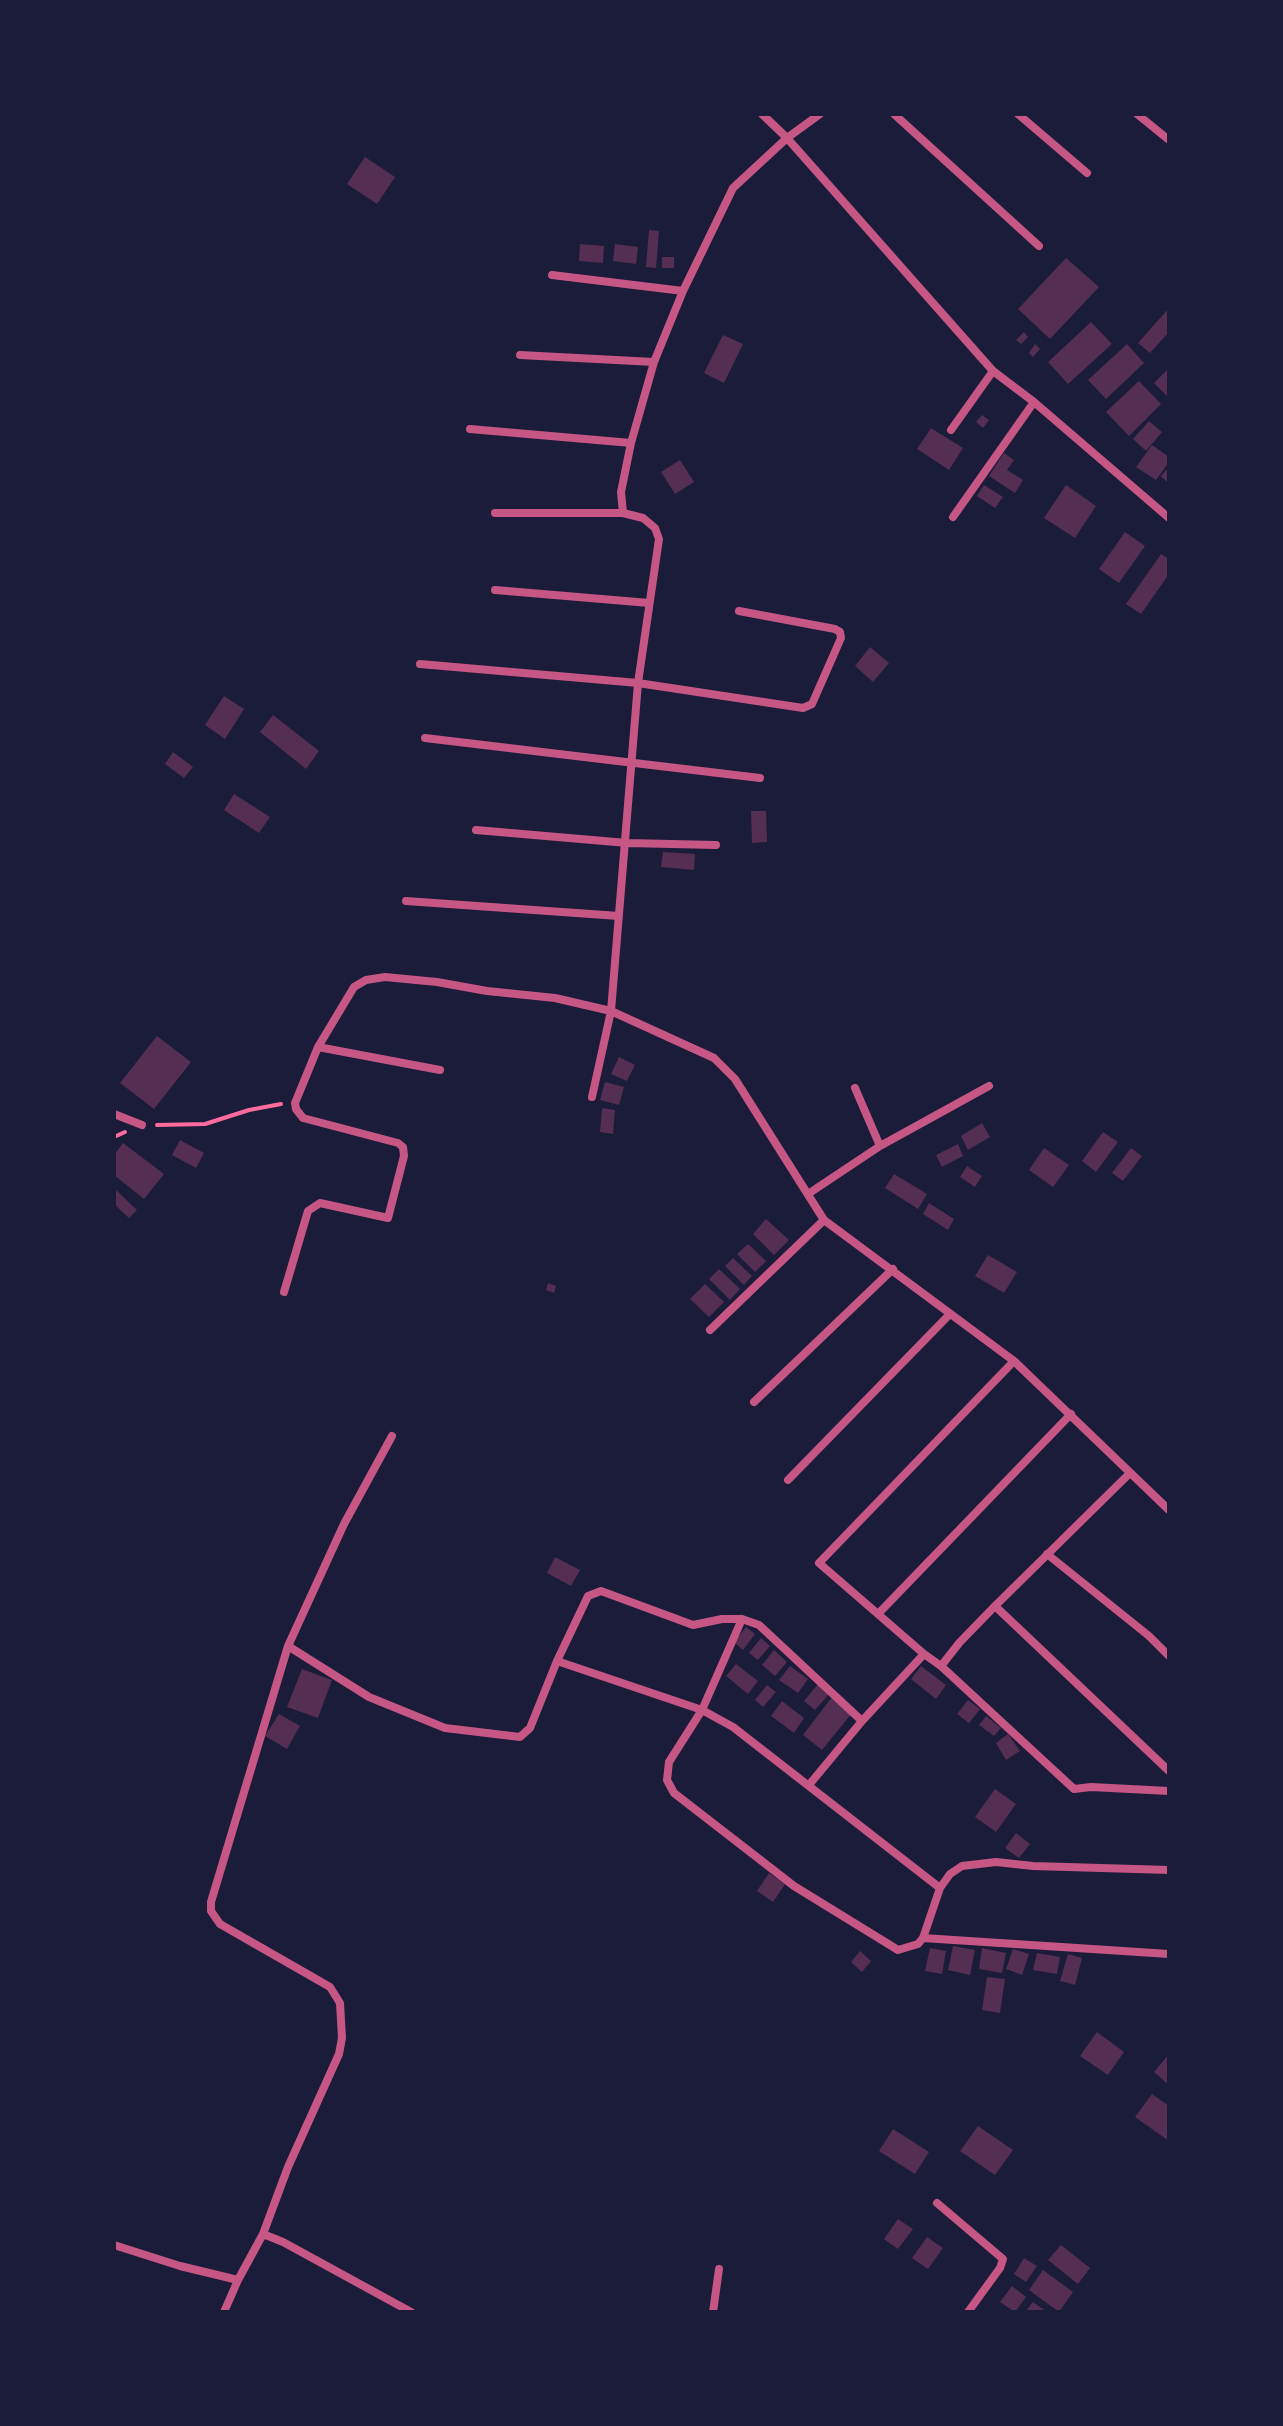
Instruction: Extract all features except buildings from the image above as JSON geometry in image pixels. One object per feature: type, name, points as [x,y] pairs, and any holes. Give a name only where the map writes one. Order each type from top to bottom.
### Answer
[{"type":"street","points":[[762,114],[787,138],[993,371],[1168,515]]},
{"type":"street","points":[[623,513],[621,492],[631,443],[654,362],[683,291],[733,188],[787,138],[820,114]]},
{"type":"street","points":[[894,114],[1039,246]]},
{"type":"street","points":[[1018,114],[1087,173]]},
{"type":"street","points":[[1137,114],[1169,140]]},
{"type":"street","points":[[552,275],[683,291]]},
{"type":"street","points":[[520,355],[654,362]]},
{"type":"street","points":[[951,430],[993,371]]},
{"type":"street","points":[[953,517],[1034,402]]},
{"type":"street","points":[[470,429],[631,443]]},
{"type":"street","points":[[495,513],[623,513],[643,518],[655,528],[659,539],[638,683],[611,1011],[592,1097]]},
{"type":"street","points":[[495,590],[649,603]]},
{"type":"street","points":[[420,664],[638,683],[803,708],[812,704],[841,638],[840,632],[739,611]]},
{"type":"street","points":[[425,738],[760,778]]},
{"type":"street","points":[[476,830],[627,843],[716,845]]},
{"type":"street","points":[[406,901],[619,916]]},
{"type":"street","points":[[284,1292],[308,1211],[320,1203],[388,1218],[404,1151],[398,1143],[303,1118],[296,1109],[295,1103],[318,1047],[354,987],[366,980],[385,977],[555,998],[611,1011],[714,1058],[735,1079],[824,1220],[1014,1361],[1169,1510]]},
{"type":"street","points":[[318,1047],[440,1070]]},
{"type":"street","points":[[808,1194],[880,1146],[989,1086]]},
{"type":"street","points":[[855,1088],[880,1146]]},
{"type":"street","points":[[114,1114],[142,1125]]},
{"type":"street","points":[[710,1330],[824,1220]]},
{"type":"street","points":[[754,1402],[893,1269]]},
{"type":"street","points":[[788,1480],[949,1315]]},
{"type":"street","points":[[1014,1361],[819,1563],[941,1666],[1074,1789],[1169,1791]]},
{"type":"street","points":[[878,1614],[1071,1414]]},
{"type":"street","points":[[224,2312],[263,2234],[288,2167],[339,2054],[342,2038],[340,2003],[330,1987],[220,1924],[211,1911],[213,1892],[288,1646],[344,1524],[392,1436]]},
{"type":"street","points":[[941,1666],[995,1606],[1130,1473]]},
{"type":"street","points":[[1047,1554],[1149,1636],[1169,1656]]},
{"type":"street","points":[[288,1646],[382,1703],[445,1728],[520,1737],[530,1728],[588,1596],[601,1591],[693,1625],[722,1619],[742,1619],[759,1625],[862,1721]]},
{"type":"street","points":[[995,1606],[1169,1771]]},
{"type":"street","points":[[742,1619],[702,1710],[669,1762],[667,1780],[674,1793],[794,1886],[898,1950],[918,1944],[923,1938],[940,1888],[950,1874],[962,1866],[996,1862],[1169,1870]]},
{"type":"street","points":[[809,1785],[924,1654]]},
{"type":"street","points":[[557,1661],[702,1710],[733,1727],[940,1888]]},
{"type":"street","points":[[923,1938],[1169,1954]]},
{"type":"street","points":[[937,2203],[1003,2259],[1000,2268],[968,2312]]},
{"type":"street","points":[[263,2234],[295,2248],[411,2312]]},
{"type":"street","points":[[114,2245],[238,2280]]},
{"type":"street","points":[[713,2312],[719,2269]]},
{"type":"path","points":[[114,1137],[142,1125],[205,1124],[249,1110],[280,1105],[300,1092]]}]
